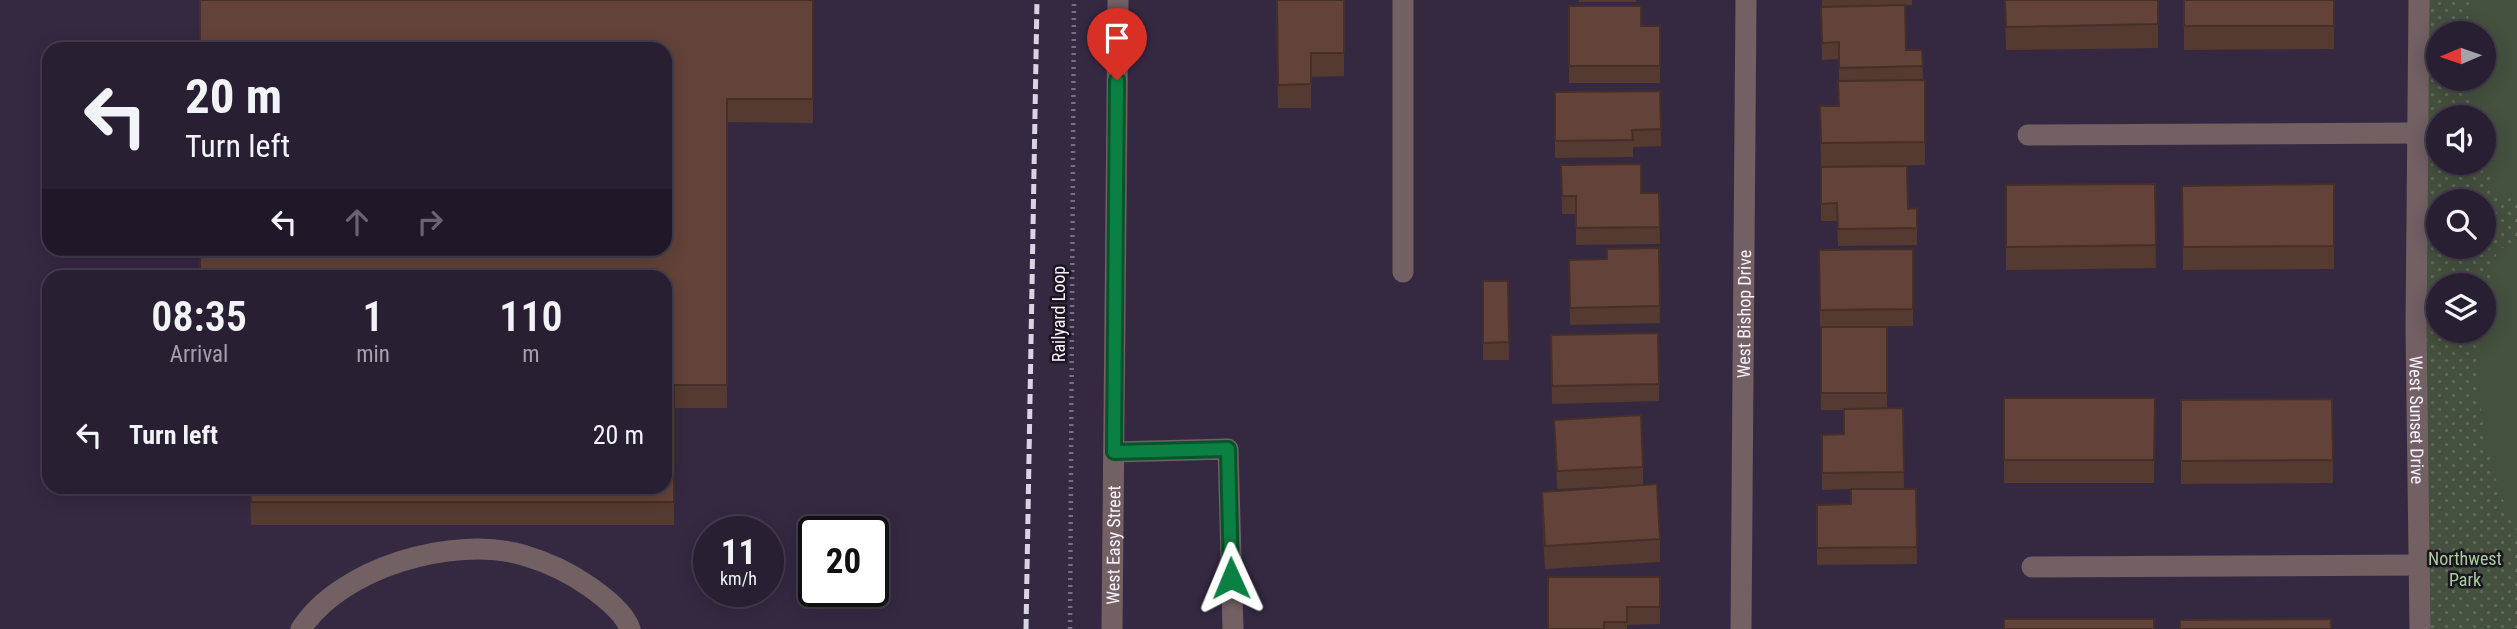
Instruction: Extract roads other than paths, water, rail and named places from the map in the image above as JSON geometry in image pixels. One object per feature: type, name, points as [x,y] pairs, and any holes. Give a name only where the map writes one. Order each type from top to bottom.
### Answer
[{"type":"street","name":"West Easy Street","points":[[1112,629],[1118,0]]},
{"type":"street","points":[[1403,0],[1403,272]]},
{"type":"street","name":"West Bishop Drive","points":[[1741,629],[1746,0]]},
{"type":"street","name":"West Sunset Drive","points":[[2419,0],[2416,328],[2420,629]]},
{"type":"street","points":[[2028,135],[2418,133]]},
{"type":"street","points":[[1114,452],[1228,449],[1233,629]]},
{"type":"street","points":[[301,629],[308,618],[350,584],[400,560],[468,548],[521,554],[568,571],[605,598],[630,629]]},
{"type":"street","points":[[2032,567],[2418,565]]},
{"type":"railway","points":[[1026,629],[1037,0]]},
{"type":"park label","name":"Northwest Park","points":[[2465,568]]}]
